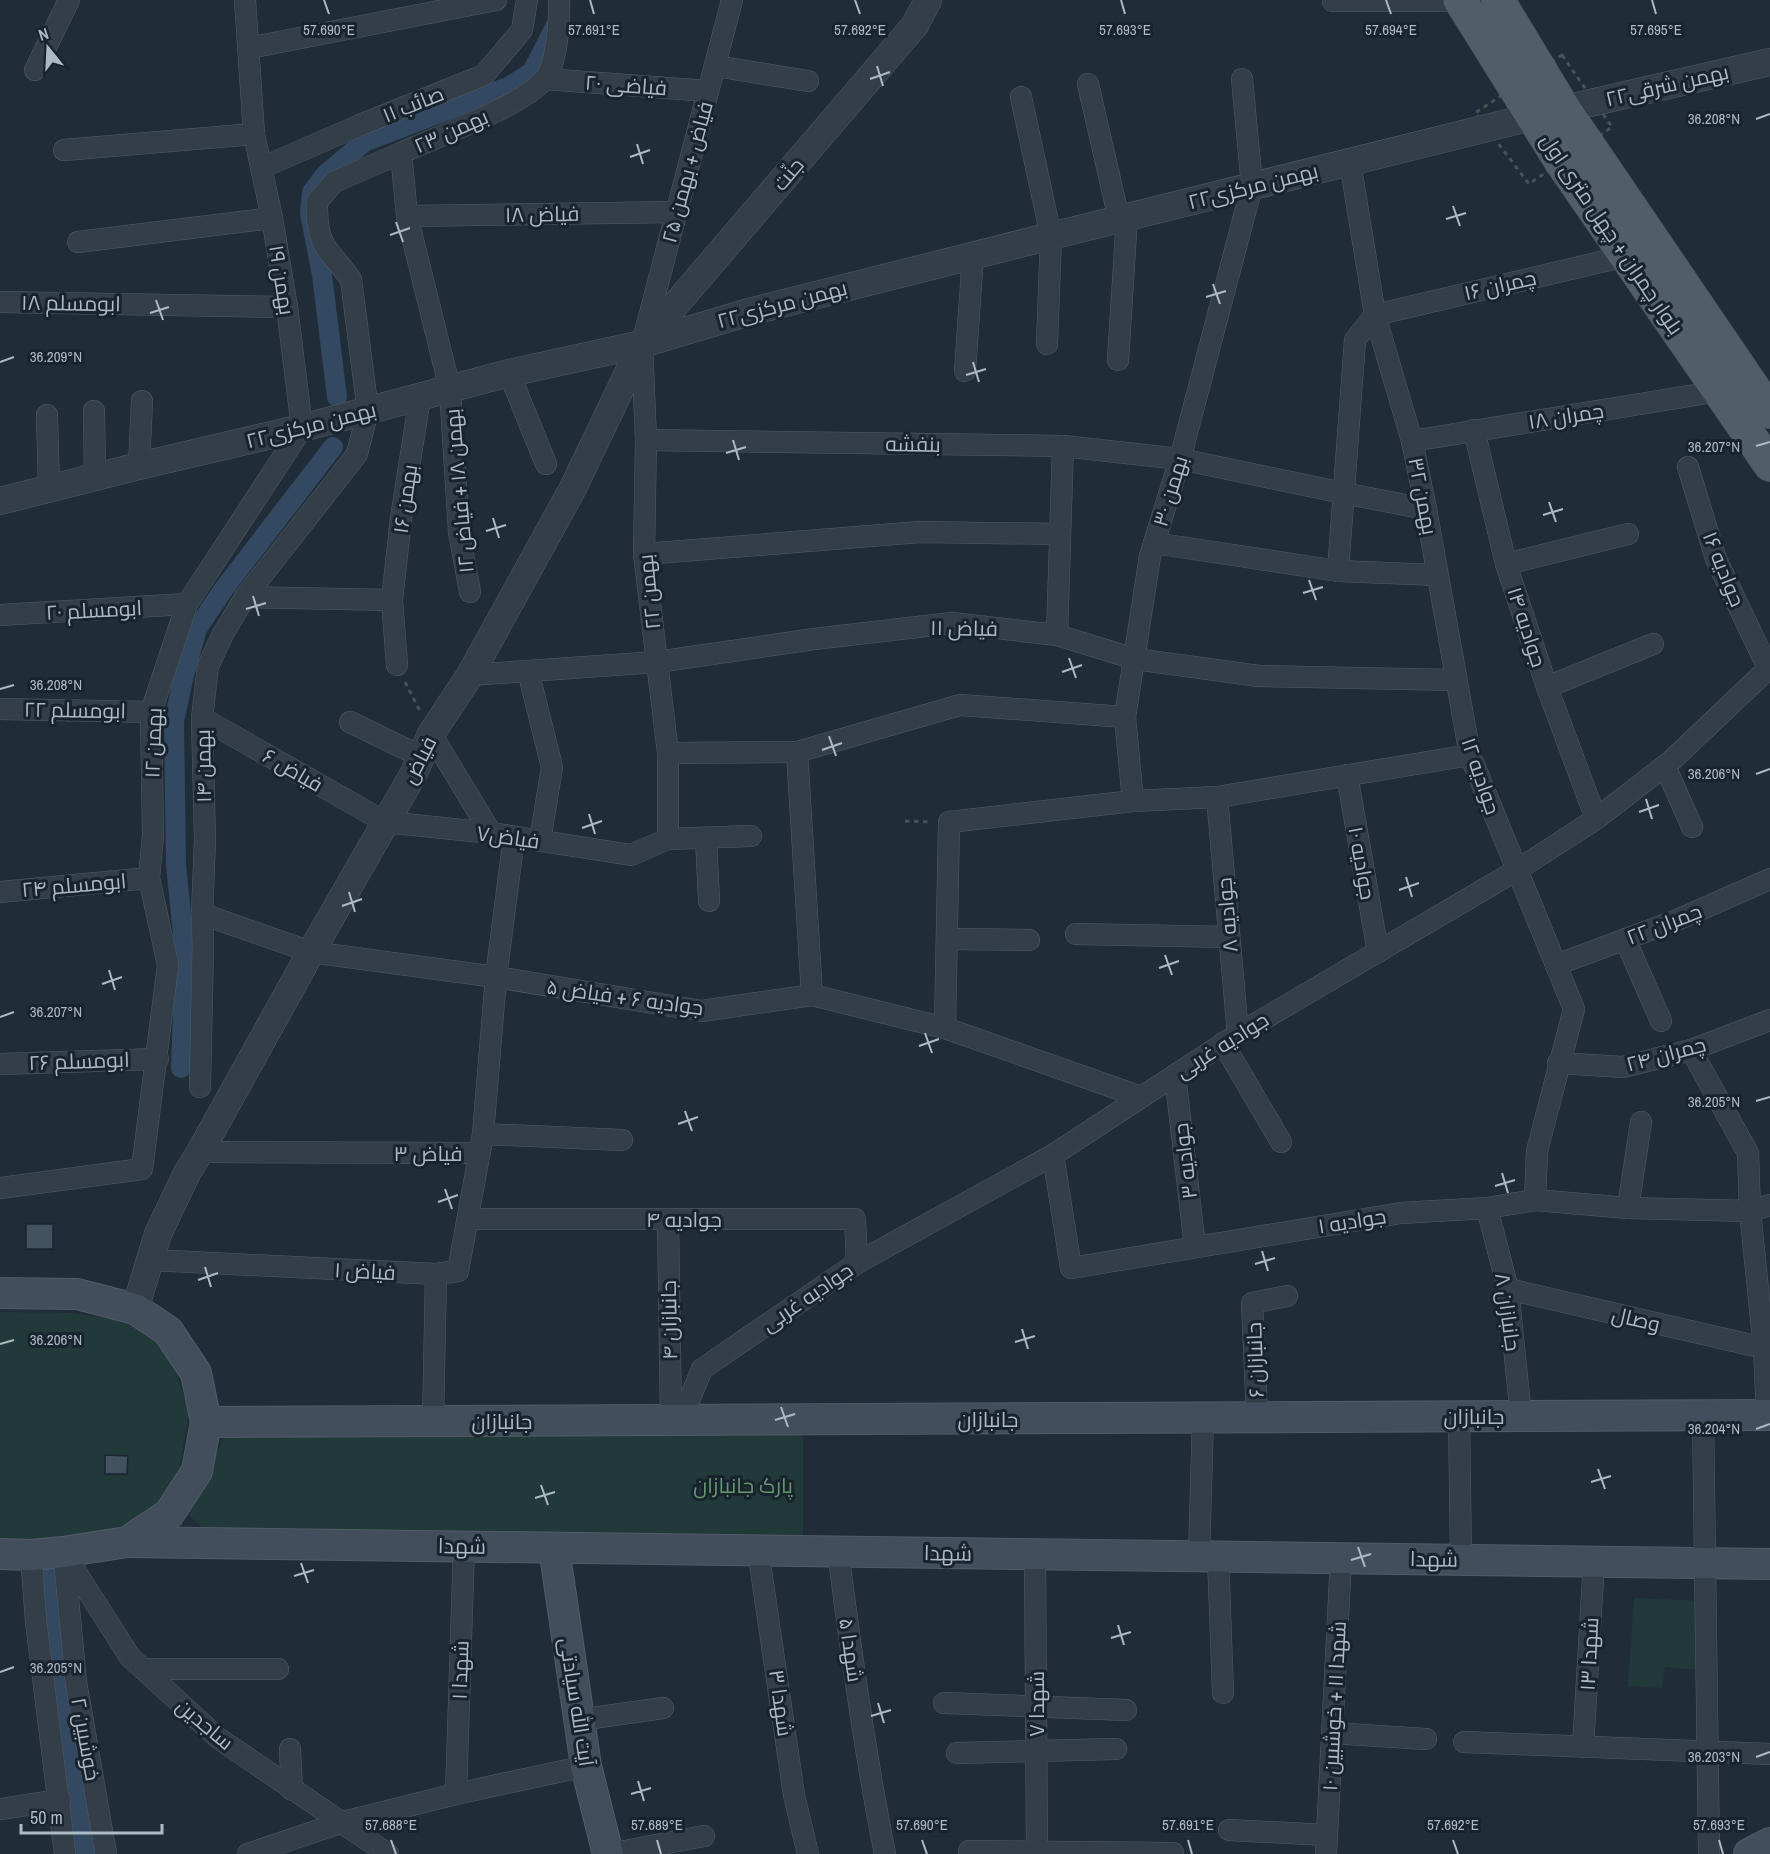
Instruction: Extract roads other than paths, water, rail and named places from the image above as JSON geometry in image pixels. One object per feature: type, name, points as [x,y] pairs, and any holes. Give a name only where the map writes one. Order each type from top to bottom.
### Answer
[{"type":"main road","name":"بلوار چمران + چهل متری اول","points":[[1498,0],[1548,113],[1626,256],[1770,465]]},
{"type":"main road","name":"بلوار چمران + چهل متری اول","points":[[1461,1],[1548,113],[1770,412]]},
{"type":"main road","points":[[0,1293],[76,1294],[135,1310],[168,1331],[196,1373],[206,1422],[197,1471],[169,1514],[127,1542]]},
{"type":"main road","name":"جانبازان","points":[[206,1422],[1769,1415]]},
{"type":"main road","name":"شهدا","points":[[0,1554],[31,1555],[63,1552],[127,1542],[1770,1564]]},
{"type":"main road","name":"آیت الله سیادتی","points":[[554,1548],[586,1766],[609,1854]]},
{"type":"main road","points":[[1749,1854],[1770,1843]]},
{"type":"street","points":[[35,70],[69,0]]},
{"type":"street","name":"بهمن ۱۹","points":[[245,0],[254,134],[272,218],[287,307],[302,428]]},
{"type":"street","points":[[249,48],[496,0]]},
{"type":"street","name":"صائب ۱۱","points":[[261,168],[484,75],[522,30],[527,0]]},
{"type":"street","points":[[544,80],[554,54],[560,16],[559,0]]},
{"type":"street","name":"فیاض + بهمن ۲۵","points":[[642,344],[732,0]]},
{"type":"street","name":"جنّت","points":[[642,344],[915,25],[928,0]]},
{"type":"street","points":[[1333,1],[1461,1]]},
{"type":"street","name":"۲۲بهمن شرقی","points":[[1548,113],[1770,62]]},
{"type":"street","points":[[715,66],[808,81]]},
{"type":"street","points":[[1242,79],[1252,186]]},
{"type":"street","name":"فیاضی ۲۰","points":[[544,80],[708,91]]},
{"type":"street","name":"بهمن ۲۳","points":[[450,389],[407,216],[401,153],[521,98],[544,80]]},
{"type":"street","points":[[1088,84],[1123,218],[1118,360]]},
{"type":"street","points":[[1021,97],[1051,236],[1047,344]]},
{"type":"street","name":"۲۲بهمن مرکزی","points":[[0,501],[302,428],[509,373],[642,344],[749,312],[1548,113]]},
{"type":"street","points":[[64,150],[254,134]]},
{"type":"street","points":[[368,411],[351,280],[342,265],[326,248],[318,226],[317,202],[334,182],[401,153]]},
{"type":"street","name":"بهمن ۳۲","points":[[1350,162],[1375,315],[1412,441],[1456,680]]},
{"type":"street","name":"بهمن ۳۰","points":[[1133,801],[1125,717],[1150,556],[1180,459],[1252,186]]},
{"type":"street","name":"فیاض ۱۸","points":[[407,216],[676,212]]},
{"type":"street","points":[[78,242],[272,218]]},
{"type":"street","points":[[965,371],[973,256]]},
{"type":"street","name":"چمران ۱۶","points":[[1375,315],[1626,256]]},
{"type":"street","name":"ابومسلم ۱۸","points":[[0,302],[287,307]]},
{"type":"street","points":[[1338,571],[1355,340],[1375,315]]},
{"type":"street","name":"بهمن ۲۲","points":[[642,344],[646,440],[644,554],[668,753],[668,839]]},
{"type":"street","name":"فیاض","points":[[135,1310],[158,1234],[194,1162],[427,746],[470,675],[572,489],[642,344]]},
{"type":"street","points":[[509,373],[546,464]]},
{"type":"street","name":"بهمن ۱۸ + فیاض ۱۲","points":[[450,389],[459,532],[470,592]]},
{"type":"street","name":"چمران ۱۸","points":[[1412,441],[1720,391]]},
{"type":"street","name":"بهمن ۱۶","points":[[397,665],[393,600],[401,518],[420,397]]},
{"type":"street","points":[[139,466],[142,401]]},
{"type":"street","points":[[94,411],[95,477]]},
{"type":"street","name":"بهمن ۱۴","points":[[200,1087],[205,840],[202,718],[208,666],[223,634],[245,597],[357,454],[368,411]]},
{"type":"street","points":[[47,415],[49,489]]},
{"type":"street","name":"بهمن ۱۲","points":[[0,1188],[142,1168],[158,1059],[168,965],[149,878],[153,835],[151,712],[187,604],[302,428]]},
{"type":"street","name":"جوادیه ۱۴","points":[[1474,430],[1506,564],[1547,687],[1596,819]]},
{"type":"street","name":"بنفشه","points":[[646,440],[1063,446],[1180,459],[1426,508]]},
{"type":"street","points":[[1057,635],[1063,446]]},
{"type":"street","name":"جوادیه ۱۶","points":[[1688,467],[1716,559],[1769,668]]},
{"type":"street","points":[[644,554],[920,532],[1060,534]]},
{"type":"street","points":[[1506,564],[1628,534]]},
{"type":"street","points":[[1154,543],[1338,571],[1437,575]]},
{"type":"street","points":[[245,597],[393,600]]},
{"type":"street","name":"ابومسلم ۲۰","points":[[0,615],[187,604]]},
{"type":"street","name":"فیاض ۱۱","points":[[470,675],[657,662],[814,639],[952,624],[1057,635],[1135,659],[1259,676],[1456,680]]},
{"type":"street","points":[[1547,687],[1653,644]]},
{"type":"street","name":"جوادیه غربی","points":[[676,1420],[702,1369],[857,1263],[1053,1155],[1231,1039],[1517,870],[1596,819],[1665,766],[1769,668]]},
{"type":"street","points":[[528,671],[552,767],[540,841]]},
{"type":"street","name":"جوادیه ۱۲","points":[[1456,680],[1470,755],[1574,1009],[1558,1063],[1537,1151],[1535,1200]]},
{"type":"street","points":[[668,753],[797,752],[960,705],[1125,717]]},
{"type":"street","name":"ابومسلم ۲۲","points":[[0,709],[151,712]]},
{"type":"street","name":"فیاض ۶","points":[[202,718],[385,822]]},
{"type":"street","points":[[350,722],[427,746],[490,833]]},
{"type":"street","points":[[797,752],[812,995]]},
{"type":"street","points":[[945,1028],[949,822],[1133,801],[1217,797],[1470,755]]},
{"type":"street","points":[[1665,766],[1692,827]]},
{"type":"street","name":"جوادیه ۱۰","points":[[1347,775],[1378,952]]},
{"type":"street","name":"جوادیه ۸","points":[[1217,797],[1229,937],[1231,1039]]},
{"type":"street","name":"فیاض۷","points":[[385,822],[490,833],[631,855],[668,839]]},
{"type":"street","points":[[668,839],[752,836]]},
{"type":"street","name":"فیاض ۳","points":[[194,1162],[481,1143],[496,977],[514,837]]},
{"type":"street","points":[[706,838],[709,901]]},
{"type":"street","name":"ابومسلم ۲۴","points":[[0,892],[149,878]]},
{"type":"street","name":"چمران ۲۲","points":[[1556,965],[1677,920],[1770,879]]},
{"type":"street","name":"جوادیه ۶ + فیاض ۵","points":[[202,914],[311,952],[496,977],[702,1011],[812,995],[945,1028],[1141,1097]]},
{"type":"street","points":[[1076,934],[1229,937]]},
{"type":"street","points":[[947,939],[1029,940]]},
{"type":"street","points":[[1625,939],[1661,1021]]},
{"type":"street","name":"چمران ۲۴","points":[[1558,1063],[1623,1067],[1691,1050],[1770,1020]]},
{"type":"street","points":[[1231,1039],[1281,1142]]},
{"type":"street","points":[[1691,1050],[1748,1153],[1760,1208],[1765,1307],[1764,1348],[1769,1415]]},
{"type":"street","name":"ابومسلم ۲۶","points":[[0,1064],[158,1059]]},
{"type":"street","name":"جوادیه ۳","points":[[1175,1075],[1196,1247]]},
{"type":"street","points":[[1628,1208],[1641,1122]]},
{"type":"street","points":[[481,1143],[622,1140]]},
{"type":"street","name":"فیاض ۱","points":[[151,1260],[436,1274],[458,1271],[481,1143]]},
{"type":"street","name":"جوادیه ۱","points":[[1053,1155],[1071,1268],[1401,1213],[1487,1208],[1535,1200],[1628,1208],[1760,1208]]},
{"type":"street","name":"جانبازان ۸","points":[[1487,1208],[1508,1289],[1521,1416]]},
{"type":"street","name":"جوادیه ۴","points":[[468,1219],[855,1219],[857,1263]]},
{"type":"street","name":"جانبازان ۴","points":[[668,1219],[676,1420]]},
{"type":"street","points":[[433,1421],[436,1274]]},
{"type":"street","name":"وصال","points":[[1508,1289],[1764,1348]]},
{"type":"street","name":"جانبازان ۶","points":[[1257,1418],[1252,1303],[1287,1296]]},
{"type":"street","points":[[1703,1415],[1709,1854]]},
{"type":"street","points":[[1459,1416],[1461,1560]]},
{"type":"street","points":[[1203,1418],[1209,1556],[1223,1693]]},
{"type":"street","name":"شهدا ۱","points":[[456,1794],[464,1546]]},
{"type":"street","name":"شهدا ۳","points":[[759,1550],[795,1795],[808,1854]]},
{"type":"street","name":"شهدا ۵","points":[[838,1551],[872,1793],[885,1854]]},
{"type":"street","name":"ساجدین","points":[[63,1552],[130,1657],[218,1738],[388,1854]]},
{"type":"street","name":"خوشبین ۲","points":[[63,1552],[76,1682],[106,1854]]},
{"type":"street","name":"شهدا ۷","points":[[1035,1554],[1037,1853]]},
{"type":"street","name":"خوشبین ۲","points":[[31,1555],[36,1622],[65,1854]]},
{"type":"street","name":"شهدا ۱۱ + خوشبین ۱۰","points":[[1326,1845],[1341,1558]]},
{"type":"street","name":"شهدا ۱۳","points":[[1583,1747],[1594,1562]]},
{"type":"street","points":[[143,1669],[278,1669]]},
{"type":"street","points":[[944,1703],[1126,1710]]},
{"type":"street","points":[[579,1720],[663,1708]]},
{"type":"street","points":[[1332,1733],[1426,1739]]},
{"type":"street","points":[[1464,1742],[1770,1754]]},
{"type":"street","points":[[290,1749],[292,1790]]},
{"type":"street","points":[[957,1753],[1116,1749]]},
{"type":"street","points":[[248,1854],[343,1822],[456,1794],[586,1766]]},
{"type":"street","points":[[0,1809],[60,1800]]},
{"type":"street","points":[[1229,1830],[1326,1845]]},
{"type":"street","points":[[609,1854],[704,1836]]},
{"type":"street","points":[[969,1851],[1173,1853]]},
{"type":"waterway","points":[[337,397],[322,275],[310,213],[312,192],[325,175],[364,142],[510,86],[532,72],[556,25]]},
{"type":"waterway","points":[[181,1068],[185,953],[176,865],[174,721],[184,675],[197,629],[223,590],[333,447]]},
{"type":"waterway","points":[[48,1577],[85,1854]]},
{"type":"park label","name":"پارک جانبازان","points":[[743,1485]]}]
